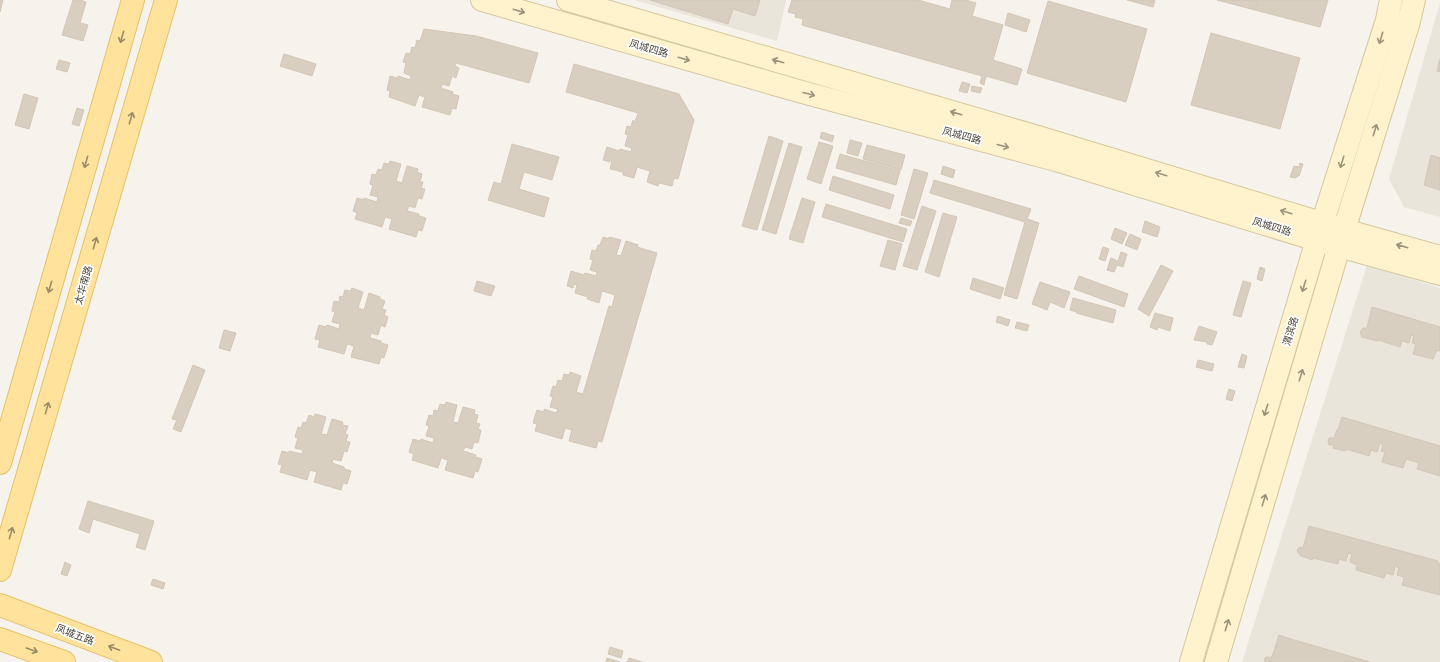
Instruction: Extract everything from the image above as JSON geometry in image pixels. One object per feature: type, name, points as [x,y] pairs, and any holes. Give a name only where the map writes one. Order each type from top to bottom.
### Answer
[{"type":"main road","points":[[0,463],[133,0]]},
{"type":"main road","name":"太华南路","points":[[0,570],[166,0]]},
{"type":"main road","name":"凤城五路","points":[[0,605],[151,662]]},
{"type":"main road","points":[[0,639],[64,662]]},
{"type":"street","name":"凤城四路","points":[[482,0],[802,92],[1342,238],[1440,257]]},
{"type":"street","name":"凤城四路","points":[[568,0],[1038,137],[1320,232]]},
{"type":"street","name":"渭滨路","points":[[1191,662],[1320,232],[1387,20],[1391,0]]},
{"type":"street","points":[[1216,662],[1342,238],[1408,25],[1414,0]]},
{"type":"street","name":"凤城四路","points":[[1342,238],[1440,274]]},
{"type":"shaded area","points":[[634,0],[786,0],[777,41]]},
{"type":"shaded area","points":[[1440,3],[1440,217],[1404,207],[1389,179]]},
{"type":"shaded area","points":[[1367,265],[1440,288],[1440,662],[1242,662]]},
{"type":"building","points":[[0,0],[3,0],[0,12]]},
{"type":"building","points":[[73,0],[81,0],[86,2],[80,23],[88,25],[83,41],[62,35]]},
{"type":"building","points":[[650,0],[760,0],[755,16],[733,9],[728,24]]},
{"type":"building","points":[[792,0],[918,0],[950,9],[952,0],[966,0],[976,3],[972,16],[1003,25],[993,60],[1022,69],[1017,85],[986,76],[984,85],[980,83],[982,76],[802,25],[803,19],[795,17],[796,14],[788,12]]},
{"type":"building","points":[[1127,0],[1155,0],[1153,7]]},
{"type":"building","points":[[1217,0],[1258,0],[1255,10]]},
{"type":"building","points":[[1258,0],[1328,0],[1320,27],[1255,10]]},
{"type":"building","points":[[1048,1],[1147,29],[1126,102],[1027,73]]},
{"type":"building","points":[[1008,13],[1030,20],[1026,32],[1005,25]]},
{"type":"building","points":[[424,29],[476,36],[538,53],[529,83],[456,63],[455,66],[459,68],[456,78],[452,76],[449,86],[442,84],[441,88],[453,92],[452,94],[459,96],[456,109],[452,108],[450,115],[422,107],[425,97],[419,95],[415,106],[389,97],[390,91],[387,90],[390,76],[397,78],[398,76],[410,80],[411,76],[404,73],[406,63],[403,62],[406,53],[410,54],[412,47],[415,48],[417,40],[420,41]]},
{"type":"building","points":[[1211,33],[1300,58],[1280,129],[1191,105]]},
{"type":"building","points":[[284,54],[316,64],[312,76],[280,66]]},
{"type":"building","points":[[1440,59],[1440,72],[1437,71]]},
{"type":"building","points":[[59,60],[70,63],[67,72],[56,69]]},
{"type":"building","points":[[574,64],[679,94],[694,120],[678,179],[674,178],[672,186],[659,183],[658,186],[647,182],[650,171],[637,167],[634,178],[623,175],[623,172],[610,169],[612,161],[610,160],[610,162],[603,160],[607,147],[619,151],[620,149],[631,152],[632,148],[625,146],[628,135],[625,134],[627,126],[631,127],[633,120],[635,122],[638,113],[566,92]]},
{"type":"building","points":[[962,82],[970,84],[967,93],[959,91]]},
{"type":"building","points":[[972,86],[982,88],[980,93],[971,91]]},
{"type":"building","points":[[24,94],[38,98],[29,129],[15,125]]},
{"type":"building","points":[[77,108],[84,110],[79,126],[72,124]]},
{"type":"building","points":[[822,132],[834,136],[832,142],[820,138]]},
{"type":"building","points":[[769,136],[783,141],[757,230],[742,226]]},
{"type":"building","points":[[850,140],[862,143],[858,156],[847,153]]},
{"type":"building","points":[[819,142],[833,146],[821,184],[807,179]]},
{"type":"building","points":[[789,143],[802,147],[776,234],[762,230]]},
{"type":"building","points":[[512,144],[559,157],[552,180],[524,172],[519,189],[549,198],[544,217],[488,200],[494,182],[501,184]]},
{"type":"building","points":[[867,145],[905,155],[901,170],[863,159]]},
{"type":"building","points":[[840,154],[900,171],[896,185],[836,168]]},
{"type":"building","points":[[1431,155],[1440,158],[1440,190],[1424,185]]},
{"type":"building","points":[[390,161],[401,164],[396,181],[402,183],[407,166],[418,169],[417,172],[422,174],[420,182],[423,182],[421,188],[425,189],[422,199],[418,198],[415,208],[409,206],[407,211],[419,214],[419,216],[426,218],[422,231],[418,230],[416,237],[389,229],[392,219],[385,217],[382,227],[355,219],[357,213],[353,211],[357,198],[364,200],[364,198],[377,202],[378,197],[370,195],[373,185],[370,184],[372,174],[376,175],[378,169],[382,170],[384,163],[389,164]]},
{"type":"building","points":[[1300,163],[1303,164],[1299,176],[1296,178],[1290,177],[1294,166],[1299,167]]},
{"type":"building","points":[[943,166],[955,170],[953,178],[941,174]]},
{"type":"building","points":[[914,169],[928,173],[914,219],[901,215]]},
{"type":"building","points":[[833,176],[894,195],[890,209],[829,190]]},
{"type":"building","points":[[934,180],[1031,209],[1027,219],[1039,223],[1017,299],[1004,295],[1025,222],[930,193]]},
{"type":"building","points":[[802,198],[815,202],[803,243],[789,239]]},
{"type":"building","points":[[826,204],[907,229],[903,242],[822,217]]},
{"type":"building","points":[[922,206],[936,211],[917,270],[903,266]]},
{"type":"building","points":[[943,213],[957,217],[939,277],[925,272]]},
{"type":"building","points":[[901,218],[912,221],[910,226],[899,223]]},
{"type":"building","points":[[1145,221],[1160,227],[1157,237],[1142,232]]},
{"type":"building","points":[[1115,228],[1127,233],[1122,244],[1111,239]]},
{"type":"building","points":[[1130,234],[1141,239],[1137,250],[1125,245]]},
{"type":"building","points":[[603,237],[621,240],[616,255],[621,256],[626,241],[638,245],[637,247],[657,253],[602,442],[598,441],[596,448],[569,441],[572,430],[565,428],[562,439],[535,431],[537,424],[533,423],[537,410],[544,412],[544,409],[556,413],[558,409],[550,407],[553,397],[550,396],[553,386],[556,387],[558,380],[562,381],[564,374],[569,375],[570,372],[581,376],[576,392],[583,394],[609,306],[612,307],[615,295],[602,291],[599,303],[587,299],[588,297],[575,293],[577,285],[574,284],[573,288],[567,286],[571,271],[584,275],[585,273],[596,276],[597,272],[590,270],[593,260],[590,259],[592,250],[596,251]]},
{"type":"building","points":[[888,240],[902,244],[895,270],[880,266]]},
{"type":"building","points":[[1103,247],[1109,249],[1105,261],[1099,259]]},
{"type":"building","points":[[1121,252],[1127,254],[1123,267],[1117,265],[1114,272],[1107,270],[1111,258],[1118,261]]},
{"type":"building","points":[[1161,265],[1173,271],[1149,316],[1138,309]]},
{"type":"building","points":[[1260,267],[1265,269],[1262,281],[1257,279]]},
{"type":"building","points":[[1079,276],[1128,294],[1124,307],[1074,289]]},
{"type":"building","points":[[973,278],[1004,288],[1000,299],[970,289]]},
{"type":"building","points":[[477,281],[495,286],[491,296],[474,291]]},
{"type":"building","points":[[1243,281],[1251,283],[1241,317],[1233,315]]},
{"type":"building","points":[[1040,282],[1070,292],[1064,308],[1050,302],[1047,310],[1032,304]]},
{"type":"building","points":[[352,288],[363,292],[358,308],[364,310],[369,293],[380,297],[380,299],[385,301],[382,309],[386,310],[384,315],[388,317],[385,327],[381,325],[378,335],[371,333],[370,338],[388,345],[384,358],[381,357],[379,364],[351,357],[354,346],[347,344],[344,354],[318,347],[320,340],[315,339],[319,325],[326,327],[327,325],[339,329],[340,324],[332,322],[335,312],[332,311],[334,301],[339,302],[340,296],[343,297],[345,290],[351,291]]},
{"type":"building","points":[[1073,298],[1116,310],[1113,323],[1070,310]]},
{"type":"building","points":[[1372,307],[1440,327],[1440,351],[1437,350],[1433,359],[1413,354],[1416,344],[1412,343],[1414,336],[1411,335],[1409,343],[1402,341],[1400,347],[1362,337],[1360,332],[1363,328],[1367,328]]},
{"type":"building","points":[[1155,313],[1173,318],[1170,331],[1158,327],[1157,330],[1150,327]]},
{"type":"building","points":[[998,316],[1010,320],[1008,326],[996,322]]},
{"type":"building","points":[[1017,322],[1029,325],[1027,331],[1015,328]]},
{"type":"building","points":[[1199,326],[1217,332],[1212,345],[1207,344],[1207,342],[1194,340]]},
{"type":"building","points":[[224,330],[236,333],[230,351],[219,348]]},
{"type":"building","points":[[1242,354],[1247,356],[1244,368],[1238,367]]},
{"type":"building","points":[[1198,360],[1214,364],[1212,371],[1196,367]]},
{"type":"building","points":[[193,365],[205,370],[181,432],[173,429],[177,420],[172,419]]},
{"type":"building","points":[[1229,389],[1235,391],[1232,401],[1226,399]]},
{"type":"building","points":[[446,402],[457,405],[453,422],[458,423],[463,407],[475,410],[474,414],[478,415],[476,423],[480,424],[478,429],[481,430],[478,443],[474,442],[472,449],[465,447],[463,451],[476,455],[475,457],[482,459],[478,472],[475,471],[473,478],[445,470],[448,460],[441,458],[438,468],[412,460],[414,454],[409,452],[413,439],[420,441],[421,439],[433,443],[434,438],[426,436],[429,426],[426,425],[429,415],[433,416],[434,410],[438,411],[440,404],[445,405]]},
{"type":"building","points":[[315,414],[326,417],[321,434],[327,435],[332,419],[343,422],[342,425],[348,426],[345,434],[348,435],[346,441],[350,442],[347,452],[344,451],[341,461],[333,459],[332,463],[351,471],[347,484],[343,483],[341,490],[314,482],[317,472],[310,470],[307,480],[280,472],[282,465],[278,464],[282,451],[302,454],[303,450],[295,448],[298,438],[295,437],[298,427],[301,428],[303,422],[306,423],[309,415],[314,417]]},
{"type":"building","points":[[1342,417],[1440,446],[1440,476],[1417,469],[1419,463],[1406,459],[1403,468],[1382,462],[1385,452],[1381,451],[1383,445],[1380,443],[1377,452],[1371,450],[1369,456],[1346,449],[1346,451],[1333,448],[1334,445],[1329,445],[1329,438],[1334,438]]},
{"type":"building","points":[[88,501],[154,521],[145,550],[136,547],[140,534],[93,519],[89,533],[79,529]]},
{"type":"building","points":[[1309,526],[1438,561],[1440,564],[1440,595],[1402,585],[1404,577],[1397,575],[1399,568],[1395,566],[1393,575],[1386,573],[1384,578],[1356,570],[1357,565],[1350,562],[1352,554],[1348,553],[1346,561],[1339,559],[1338,564],[1313,558],[1312,560],[1301,556],[1297,551],[1300,547],[1303,548]]},
{"type":"building","points":[[65,562],[71,565],[67,576],[61,574]]},
{"type":"building","points":[[153,579],[165,583],[163,589],[151,585]]},
{"type":"building","points":[[1279,635],[1370,662],[1266,662],[1264,660],[1266,657],[1272,657]]},
{"type":"building","points":[[610,647],[623,651],[621,658],[608,654]]},
{"type":"building","points":[[607,658],[620,662],[606,662]]},
{"type":"building","points":[[629,658],[642,662],[627,662]]}]
